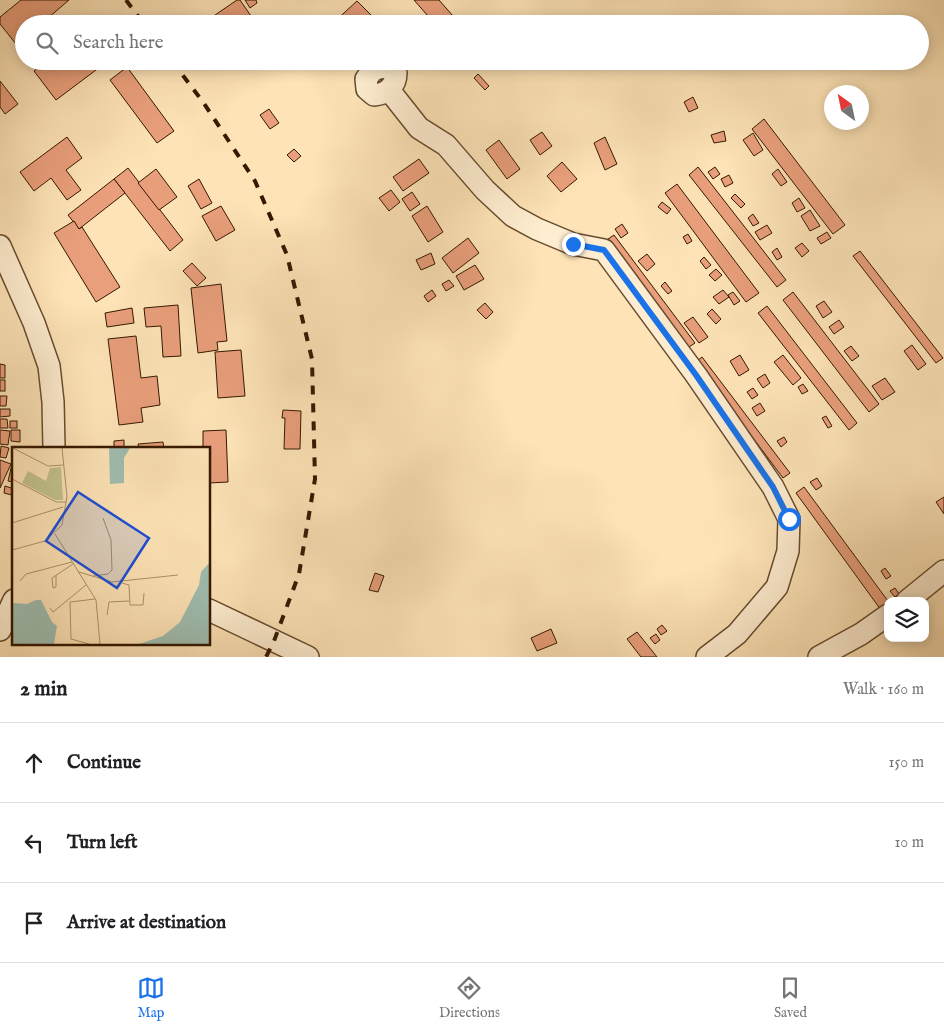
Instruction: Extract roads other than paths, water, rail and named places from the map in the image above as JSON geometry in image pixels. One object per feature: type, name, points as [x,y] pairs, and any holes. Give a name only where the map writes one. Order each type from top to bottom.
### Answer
[{"type":"street","points":[[389,90],[419,128],[446,145],[485,190],[513,216],[537,229],[573,244],[604,250],[696,375],[773,487],[789,519],[788,551],[777,588],[737,634],[706,657]]},
{"type":"street","points":[[0,246],[34,323],[49,366],[54,402],[54,447]]},
{"type":"street","points":[[912,597],[944,571]]},
{"type":"street","points":[[0,630],[12,604]]},
{"type":"street","points":[[210,610],[308,657]]},
{"type":"street","points":[[819,657],[861,634],[884,619]]},
{"type":"railway","points":[[126,0],[137,15]]},
{"type":"railway","points":[[179,70],[203,102],[255,181],[287,255],[312,359],[315,479],[299,574],[274,641],[266,657]]}]
